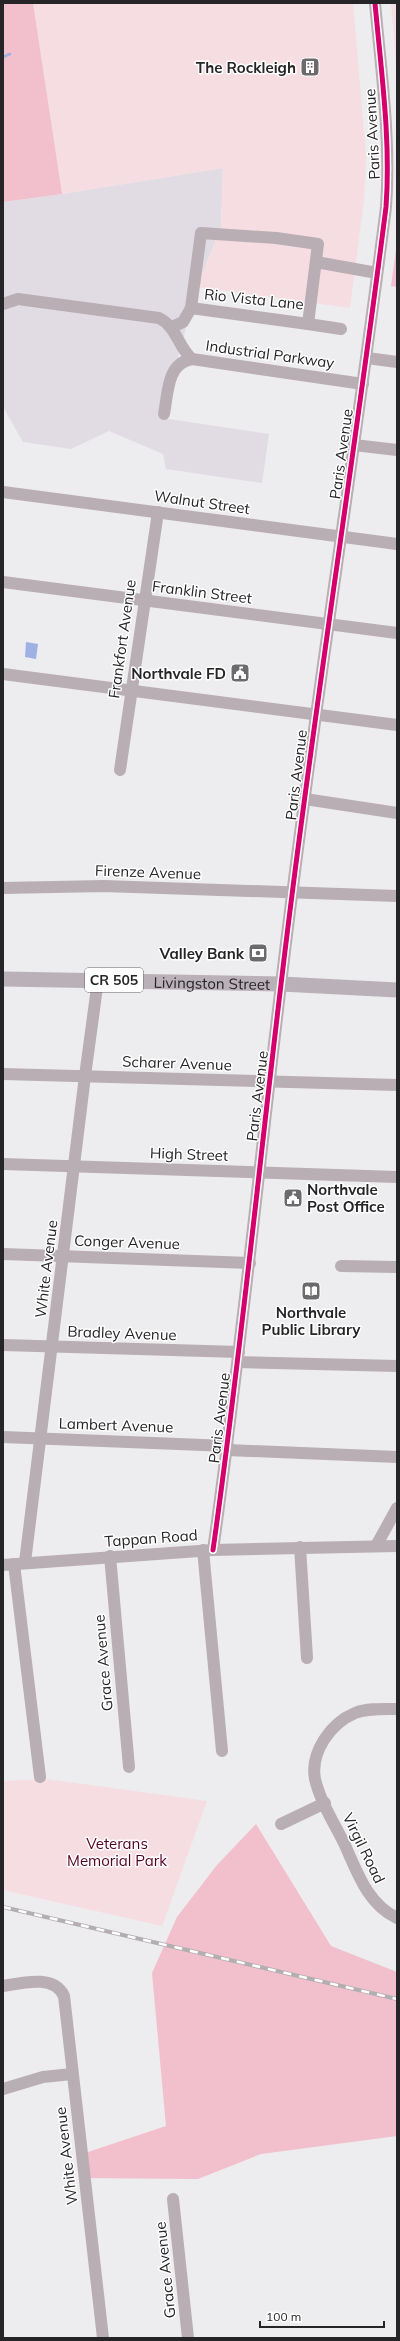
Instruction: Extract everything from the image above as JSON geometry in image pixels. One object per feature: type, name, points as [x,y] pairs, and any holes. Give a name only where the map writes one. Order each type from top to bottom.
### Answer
[{"type":"main road","name":"Livingston Street","points":[[3,979],[281,984],[397,990]]},
{"type":"street","name":"Paris Avenue","points":[[222,1751],[208,1550],[227,1448],[239,1357],[292,893],[367,358],[388,179],[375,3]]},
{"type":"street","name":"Rio Vista Lane","points":[[201,233],[276,238],[318,244],[316,262],[308,324],[191,308],[201,233]]},
{"type":"street","points":[[316,262],[377,273]]},
{"type":"street","points":[[3,304],[18,299],[159,318],[172,327],[183,322],[191,308]]},
{"type":"street","points":[[308,324],[341,329]]},
{"type":"street","name":"Industrial Parkway","points":[[172,327],[184,352],[192,359],[363,384]]},
{"type":"street","points":[[367,358],[397,362]]},
{"type":"street","points":[[164,414],[172,373],[178,365],[192,359]]},
{"type":"street","points":[[354,445],[397,450]]},
{"type":"street","name":"Walnut Street","points":[[3,492],[397,544]]},
{"type":"street","name":"Frankfort Avenue","points":[[120,770],[158,512]]},
{"type":"street","name":"Franklin Street","points":[[3,582],[397,633]]},
{"type":"street","points":[[3,674],[397,725]]},
{"type":"street","points":[[305,799],[397,813]]},
{"type":"street","name":"Firenze Avenue","points":[[3,888],[104,886],[397,896]]},
{"type":"street","name":"White Avenue","points":[[40,1777],[14,1564],[41,1438],[64,1255],[84,1076],[98,980]]},
{"type":"street","name":"Scharer Avenue","points":[[3,1074],[397,1085]]},
{"type":"street","name":"High Street","points":[[3,1164],[397,1177]]},
{"type":"street","name":"Conger Avenue","points":[[3,1254],[250,1262]]},
{"type":"street","points":[[341,1266],[397,1267]]},
{"type":"street","name":"Bradley Avenue","points":[[3,1345],[397,1366]]},
{"type":"street","name":"Lambert Avenue","points":[[3,1437],[397,1457]]},
{"type":"street","points":[[376,1546],[397,1508]]},
{"type":"street","name":"Tappan Road","points":[[14,1564],[208,1550],[397,1546]]},
{"type":"street","points":[[300,1547],[307,1658]]},
{"type":"street","name":"Grace Avenue","points":[[110,1556],[129,1767]]},
{"type":"street","name":"Virgil Road","points":[[397,1709],[372,1709],[354,1713],[344,1719],[327,1735],[320,1746],[314,1767],[317,1787],[371,1898],[378,1906],[397,1918]]},
{"type":"street","points":[[281,1824],[325,1804]]},
{"type":"street","name":"White Avenue","points":[[3,1986],[45,1982],[55,1984],[64,1996],[104,2338]]},
{"type":"street","points":[[3,2089],[43,2077],[72,2074]]},
{"type":"street","name":"Grace Avenue","points":[[173,2199],[188,2338]]},
{"type":"shaded area","points":[[3,3],[33,3],[62,194],[3,202]]},
{"type":"shaded area","points":[[223,168],[221,227],[197,287],[162,418],[269,434],[262,483],[166,469],[163,454],[109,431],[71,449],[23,442],[3,407],[3,202]]},
{"type":"shaded area","points":[[397,242],[397,287],[391,286]]},
{"type":"shaded area","points":[[256,1824],[331,1946],[397,1972],[397,2136],[261,2154],[198,2179],[83,2178],[82,2154],[166,2126],[152,1973],[177,1917],[217,1865]]},
{"type":"green space","points":[[33,3],[353,3],[366,156],[364,200],[350,308],[197,287],[221,227],[223,168],[62,194]]},
{"type":"green space","points":[[391,3],[397,3],[397,75]]},
{"type":"green space","name":"Veterans Memorial Park","points":[[46,1779],[207,1801],[162,1926],[3,1890],[3,1781]]},
{"type":"water","points":[[26,642],[38,644],[36,659],[25,657]]},
{"type":"waterway","points":[[3,57],[10,54]]},
{"type":"railway","points":[[3,1907],[397,1999]]},
{"type":"cycle path","points":[[213,1550],[244,1304],[292,895],[386,207],[386,131],[375,3]]},
{"type":"place","name":"The Rockleigh","points":[[310,67]]},
{"type":"place","name":"Northvale FD","points":[[240,673]]},
{"type":"place","name":"Valley Bank","points":[[258,953]]},
{"type":"place","name":"Northvale Post Office","points":[[293,1198]]},
{"type":"place","name":"Northvale Public Library","points":[[311,1291]]}]
